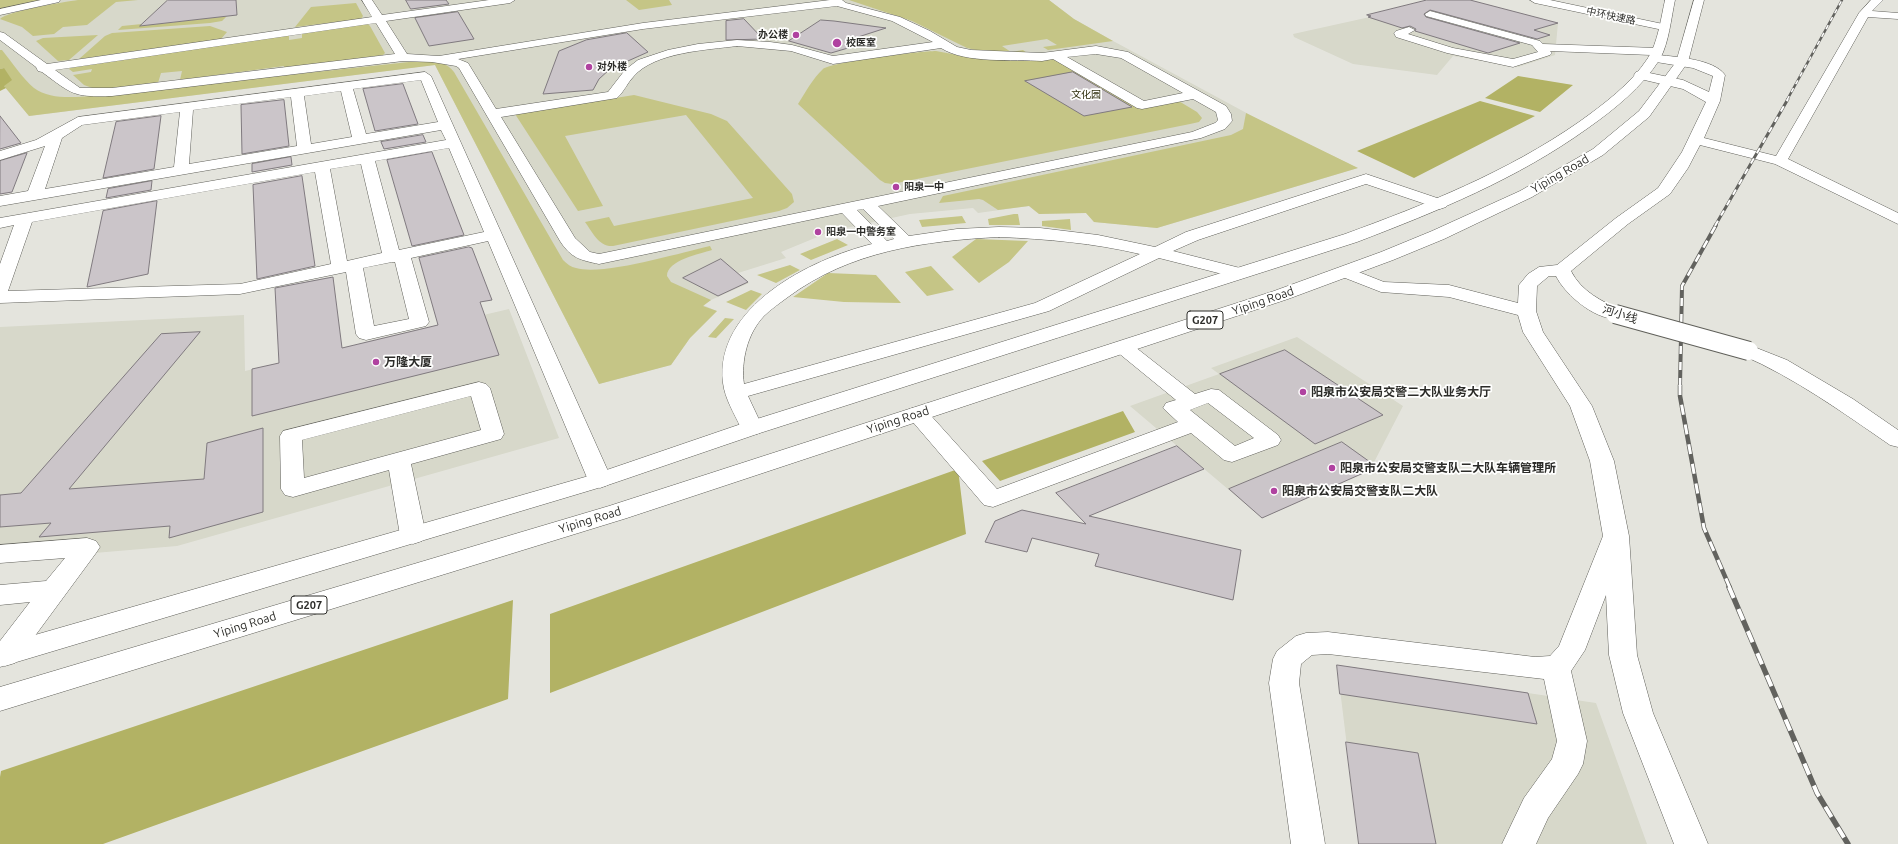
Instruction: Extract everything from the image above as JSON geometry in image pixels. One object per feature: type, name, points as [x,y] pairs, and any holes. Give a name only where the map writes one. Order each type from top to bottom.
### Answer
[{"type":"main road","points":[[0,12],[55,0]]},
{"type":"main road","points":[[367,0],[404,57]]},
{"type":"main road","points":[[42,68],[510,0]]},
{"type":"main road","name":"中环快速路","points":[[1535,0],[1666,15]]},
{"type":"main road","name":"中环快速路","points":[[1585,0],[1666,15]]},
{"type":"main road","name":"Yiping Road","points":[[0,699],[618,512],[1282,296],[1438,235],[1526,194],[1567,171],[1598,152],[1644,114],[1670,81],[1682,62],[1699,0]]},
{"type":"main road","points":[[1780,161],[1864,13],[1878,0]]},
{"type":"main road","points":[[0,35],[42,68],[78,92],[92,93],[404,57],[455,61],[464,66],[568,241],[579,253],[590,257],[609,258],[867,204],[1196,134],[1220,126],[1225,122],[1224,114],[1221,109],[1124,55],[1115,52],[1090,50],[1033,57],[986,55],[953,50],[902,22],[836,1],[643,26],[442,59]]},
{"type":"main road","points":[[1864,13],[1898,16]]},
{"type":"main road","points":[[1409,30],[1400,33],[1400,35],[1451,51],[1513,63],[1546,53],[1536,43],[1430,14]]},
{"type":"main road","points":[[2,655],[600,480],[752,428],[1351,238],[1440,204],[1534,159],[1565,140],[1616,101],[1629,89],[1655,54],[1666,15]]},
{"type":"main road","points":[[493,114],[612,95],[618,91],[629,73],[642,63],[672,52],[698,47],[737,43],[770,45],[792,48],[823,58],[840,59],[943,44]]},
{"type":"main road","points":[[1541,47],[1655,54],[1701,67],[1719,75],[1713,101],[1695,140],[1679,172],[1664,191],[1622,221],[1562,270],[1545,271],[1534,278],[1528,285],[1527,311],[1533,332],[1581,406],[1602,461],[1616,536],[1623,655],[1638,713],[1691,844]]},
{"type":"main road","points":[[1054,55],[1142,105],[1194,94]]},
{"type":"main road","points":[[1640,75],[1694,88],[1713,101]]},
{"type":"main road","points":[[0,156],[26,149],[55,137],[78,121],[425,76],[600,480]]},
{"type":"main road","points":[[346,86],[360,140]]},
{"type":"main road","points":[[297,93],[305,149]]},
{"type":"main road","points":[[181,170],[187,107]]},
{"type":"main road","points":[[0,201],[446,125]]},
{"type":"main road","points":[[35,195],[55,137]]},
{"type":"main road","points":[[1695,140],[1780,161],[1898,219]]},
{"type":"main road","points":[[0,223],[454,143]]},
{"type":"main road","points":[[322,166],[366,334],[419,322],[367,159]]},
{"type":"main road","points":[[736,393],[1042,306],[1159,253],[1192,236],[1366,180],[1440,204]]},
{"type":"main road","points":[[867,204],[905,241]]},
{"type":"main road","points":[[846,208],[883,246]]},
{"type":"main road","points":[[0,290],[24,219]]},
{"type":"main road","points":[[752,428],[736,393],[733,379],[733,363],[739,343],[754,316],[781,291],[805,277],[835,262],[883,246],[905,241],[976,234],[1019,233],[1078,237],[1159,253],[1238,274]]},
{"type":"main road","points":[[0,297],[240,289],[494,235]]},
{"type":"main road","name":"河小线","points":[[1562,270],[1572,285],[1592,304],[1615,314],[1748,351],[1780,364],[1846,404],[1898,440]]},
{"type":"main road","points":[[1346,272],[1382,287],[1449,291],[1527,311]]},
{"type":"main road","points":[[917,414],[993,499],[1193,413],[1123,347]]},
{"type":"main road","points":[[479,388],[493,434],[399,460],[293,489],[291,436],[479,388]]},
{"type":"main road","points":[[399,460],[413,535]]},
{"type":"main road","points":[[1308,844],[1284,683],[1287,659],[1306,644],[1328,643],[1535,668],[1556,667],[1562,664],[1571,650],[1616,536]]},
{"type":"main road","points":[[0,554],[87,547],[2,655]]},
{"type":"main road","points":[[0,595],[54,590]]},
{"type":"main road","points":[[1519,844],[1536,808],[1567,764],[1572,741],[1556,667]]},
{"type":"shaded area","name":"阳泉一中","points":[[0,0],[1049,0],[1074,19],[1115,42],[1265,123],[1358,168],[1157,228],[1094,222],[1086,213],[1039,214],[1029,206],[978,213],[973,208],[910,214],[832,231],[781,252],[786,258],[738,273],[749,283],[703,305],[717,311],[690,338],[671,365],[599,384],[435,65],[29,116],[4,86],[4,68],[0,69]]},
{"type":"shaded area","points":[[1427,0],[1470,0],[1558,23],[1555,55],[1518,67],[1453,56],[1437,75],[1353,64],[1294,37],[1293,34],[1370,17],[1367,15]]},
{"type":"shaded area","points":[[4,68],[12,80],[4,86],[6,88],[0,91],[0,69]]},
{"type":"shaded area","points":[[1518,76],[1573,85],[1540,112],[1485,98]]},
{"type":"shaded area","points":[[1480,101],[1535,116],[1414,178],[1357,151]]},
{"type":"shaded area","points":[[509,309],[559,438],[177,546],[0,561],[0,327],[244,315],[245,371]]},
{"type":"shaded area","points":[[1297,337],[1403,406],[1370,470],[1262,518],[1130,406],[1219,374],[1211,368]]},
{"type":"shaded area","points":[[1123,411],[1135,432],[1000,481],[982,461]]},
{"type":"shaded area","points":[[958,469],[966,534],[550,693],[550,614]]},
{"type":"shaded area","points":[[513,600],[508,699],[103,844],[0,844],[1,771]]},
{"type":"shaded area","points":[[1337,665],[1596,703],[1647,844],[1359,844]]},
{"type":"green space","points":[[0,0],[44,0],[0,10]]},
{"type":"green space","points":[[78,0],[138,0],[116,2],[87,25],[63,27],[54,34],[33,36],[22,27],[0,19],[24,10]]},
{"type":"green space","points":[[626,0],[669,0],[672,5],[639,10]]},
{"type":"green space","points":[[849,0],[1049,0],[1074,19],[1113,41],[1048,50],[1043,47],[1057,45],[1047,39],[1002,46],[1011,52],[1023,50],[1027,53],[976,50],[967,48],[912,21]]},
{"type":"green space","points":[[356,3],[363,16],[361,19],[295,27],[311,7]]},
{"type":"green space","points":[[227,16],[222,21],[210,23],[118,30],[122,26],[142,24],[141,26]]},
{"type":"green space","points":[[367,23],[385,53],[383,55],[284,69],[284,66],[180,80],[182,71],[161,73],[158,83],[95,89],[84,85],[73,75],[91,72],[92,69],[73,72],[69,69],[289,35],[289,40],[302,38],[302,32]]},
{"type":"green space","points":[[210,26],[227,32],[221,39],[79,59],[105,36],[112,33]]},
{"type":"green space","points":[[98,35],[69,60],[58,61],[36,41],[43,38]]},
{"type":"green space","points":[[0,50],[2,50],[21,75],[34,88],[40,92],[62,97],[93,96],[409,62],[433,61],[445,64],[454,72],[563,260],[576,268],[588,270],[604,269],[642,263],[710,246],[712,250],[685,258],[672,266],[668,270],[667,276],[671,282],[711,300],[703,306],[717,311],[690,338],[671,365],[599,384],[435,65],[29,116],[4,86],[4,68],[0,69]]},
{"type":"green space","points":[[936,51],[968,57],[1001,60],[1028,61],[1057,59],[1149,105],[1177,100],[1197,112],[1202,118],[1199,122],[1190,124],[892,184],[885,183],[880,180],[798,104],[816,77],[823,69],[830,66],[877,57]]},
{"type":"green space","points":[[634,95],[711,114],[727,121],[792,194],[794,202],[787,208],[779,211],[613,246],[608,246],[600,242],[585,222],[609,217],[614,226],[753,198],[686,115],[565,136],[603,206],[578,211],[515,114]]},
{"type":"green space","points":[[1246,113],[1358,168],[1157,228],[1094,222],[1086,213],[1039,214],[1029,206],[998,210],[979,199],[939,203],[943,196],[1231,135],[1243,129]]},
{"type":"green space","points":[[1018,214],[1020,225],[989,225],[988,219]]},
{"type":"green space","points":[[962,216],[966,223],[922,227],[919,220]]},
{"type":"green space","points":[[1070,219],[1071,230],[1042,226],[1042,221]]},
{"type":"green space","points":[[837,239],[848,245],[811,260],[800,254]]},
{"type":"green space","points":[[976,239],[1028,241],[1009,262],[979,283],[952,257]]},
{"type":"green space","points":[[790,265],[800,270],[776,283],[757,275]]},
{"type":"green space","points":[[931,266],[954,290],[927,296],[905,272]]},
{"type":"green space","points":[[828,273],[876,275],[901,303],[844,302],[793,297]]},
{"type":"green space","points":[[751,290],[762,294],[746,310],[726,302]]},
{"type":"green space","points":[[725,318],[734,319],[716,338],[708,337]]},
{"type":"building","points":[[168,0],[236,0],[237,15],[140,26]]},
{"type":"building","points":[[406,0],[446,0],[449,4],[411,9]]},
{"type":"building","points":[[1427,0],[1470,0],[1558,23],[1534,30],[1550,35],[1537,39],[1430,10],[1424,14],[1426,17],[1520,43],[1488,53],[1415,31],[1416,29],[1410,26],[1402,28],[1368,17],[1371,16],[1367,15]]},
{"type":"building","points":[[458,12],[474,39],[429,46],[415,18]]},
{"type":"building","points":[[744,19],[763,39],[726,40],[726,21]]},
{"type":"building","name":"办公楼","points":[[821,20],[886,28],[855,38],[865,43],[831,53],[789,41]]},
{"type":"building","name":"对外楼","points":[[627,33],[648,52],[610,69],[599,79],[593,90],[543,94],[559,51],[586,40]]},
{"type":"building","name":"文化园","points":[[1073,72],[1132,107],[1084,116],[1025,81]]},
{"type":"building","points":[[403,84],[418,124],[375,131],[363,89]]},
{"type":"building","points":[[284,100],[289,146],[242,154],[241,105]]},
{"type":"building","points":[[0,116],[21,143],[0,149]]},
{"type":"building","points":[[161,116],[154,169],[103,178],[116,122]]},
{"type":"building","points":[[423,135],[426,142],[384,149],[381,142]]},
{"type":"building","points":[[432,152],[464,235],[412,246],[387,160]]},
{"type":"building","points":[[27,153],[12,192],[0,194],[0,161]]},
{"type":"building","points":[[291,157],[292,165],[252,172],[252,164]]},
{"type":"building","points":[[302,176],[315,266],[257,279],[253,185]]},
{"type":"building","points":[[152,181],[151,190],[106,198],[108,189]]},
{"type":"building","points":[[157,201],[148,274],[87,287],[103,211]]},
{"type":"building","points":[[469,247],[472,248],[492,300],[480,302],[499,355],[252,416],[252,369],[279,363],[275,288],[333,277],[342,348],[438,325],[419,258]]},
{"type":"building","points":[[721,259],[748,282],[718,296],[683,278]]},
{"type":"building","points":[[200,332],[69,489],[204,479],[207,443],[263,428],[263,512],[169,538],[170,526],[39,537],[51,523],[0,527],[0,495],[21,493],[161,334]]},
{"type":"building","points":[[1285,350],[1383,415],[1315,444],[1220,374]]},
{"type":"building","points":[[1342,442],[1377,467],[1262,518],[1229,489]]},
{"type":"building","points":[[1177,446],[1204,469],[1089,516],[1241,550],[1233,600],[1095,566],[1099,554],[1032,538],[1027,552],[985,542],[995,521],[1022,510],[1086,524],[1056,493]]},
{"type":"building","points":[[1337,665],[1528,693],[1537,724],[1340,694]]},
{"type":"building","points":[[1346,742],[1418,753],[1436,844],[1359,844]]},
{"type":"railway","points":[[1787,100],[1842,0]]},
{"type":"railway","points":[[1715,226],[1788,99]]},
{"type":"railway","points":[[1680,386],[1682,286],[1716,225]]},
{"type":"railway","points":[[1680,386],[1680,396],[1704,528],[1730,588]]},
{"type":"railway","points":[[1729,587],[1817,793],[1848,844]]},
{"type":"place","name":"办公楼","points":[[796,35]]},
{"type":"place","name":"校医室","points":[[837,43]]},
{"type":"place","name":"对外楼","points":[[589,67]]},
{"type":"place","name":"阳泉一中","points":[[896,187]]},
{"type":"place","name":"阳泉一中警务室","points":[[818,232]]},
{"type":"place","name":"万隆大厦","points":[[376,362]]},
{"type":"place","name":"阳泉市公安局交警二大队业务大厅","points":[[1303,392]]},
{"type":"place","name":"阳泉市公安局交警支队二大队车辆管理所","points":[[1332,468]]},
{"type":"place","name":"阳泉市公安局交警支队二大队","points":[[1274,491]]}]
